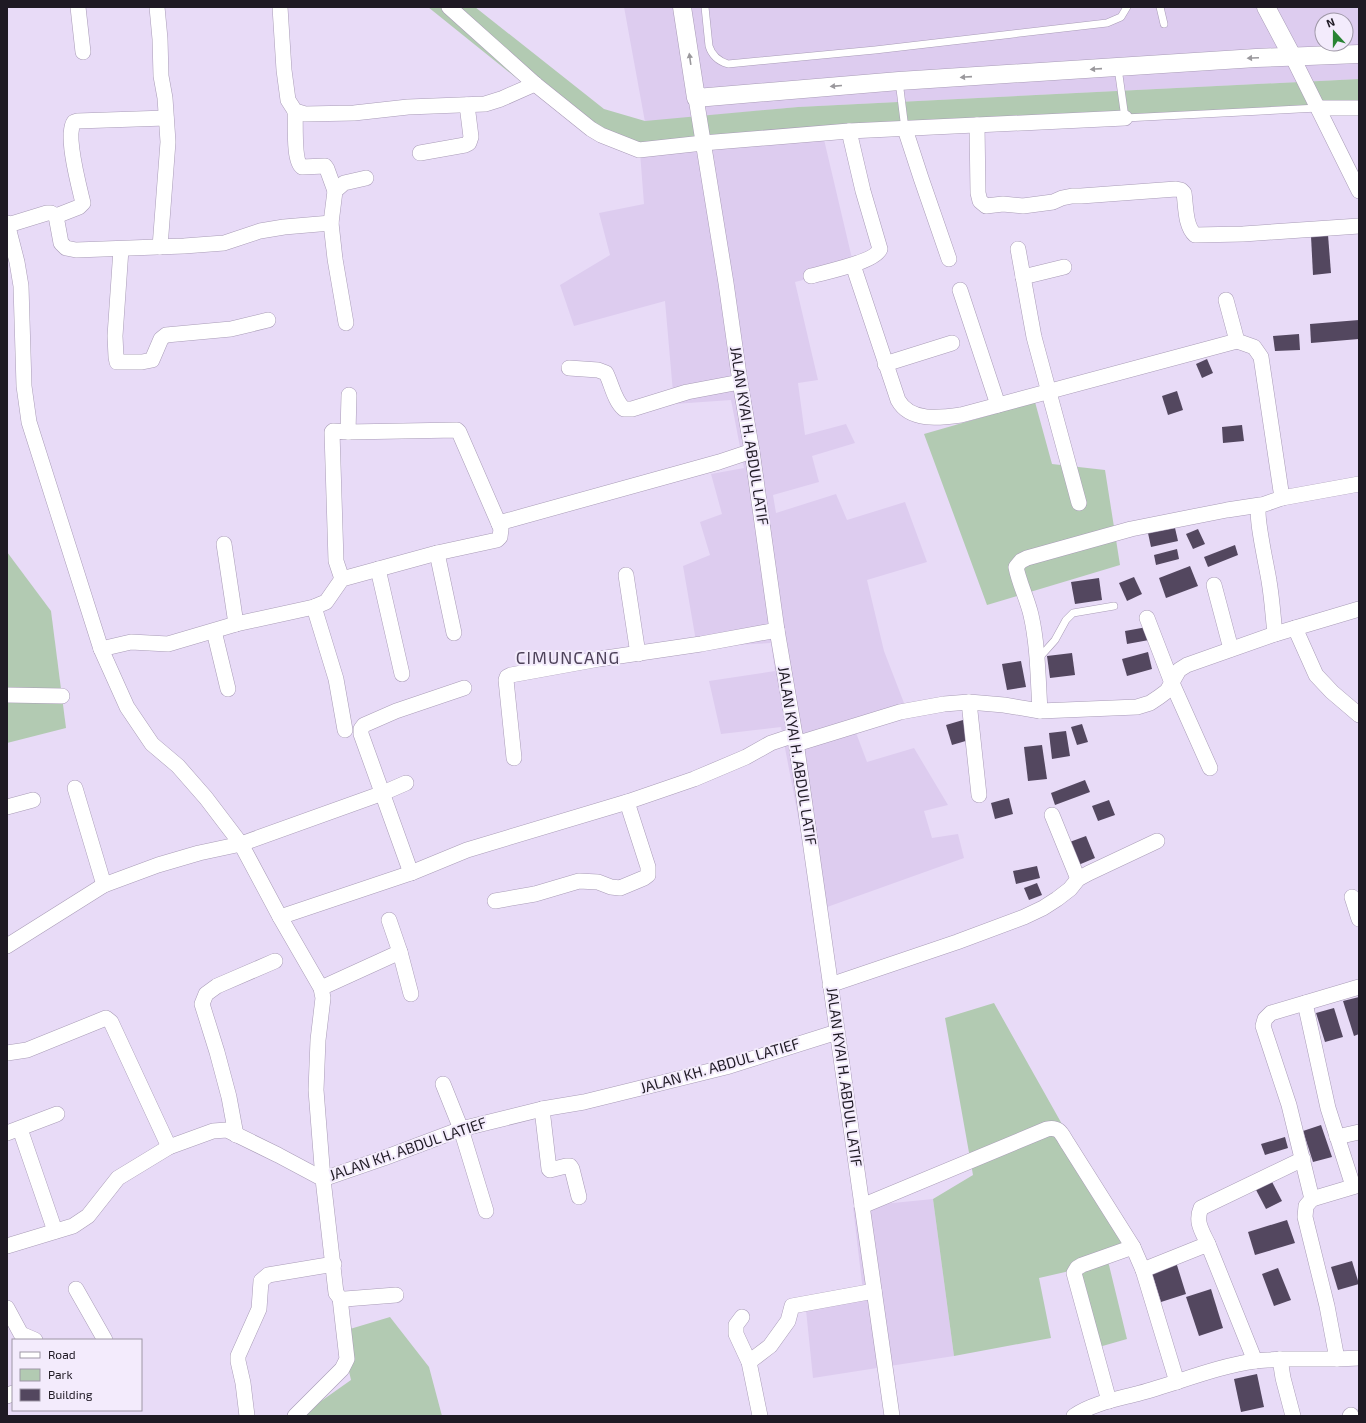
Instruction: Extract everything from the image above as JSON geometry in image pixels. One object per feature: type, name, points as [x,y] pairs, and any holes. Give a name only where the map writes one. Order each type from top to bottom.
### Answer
[{"type":"street","points":[[78,7],[83,52]]},
{"type":"street","points":[[156,7],[160,38],[161,76],[165,98],[168,142],[160,247]]},
{"type":"street","points":[[280,7],[284,70],[288,100],[295,111],[298,163],[302,166],[325,166],[335,191],[331,223],[346,323]]},
{"type":"street","points":[[449,7],[535,84],[600,135],[638,150],[849,131],[1125,118]]},
{"type":"street","points":[[682,7],[696,98],[899,81],[1292,56],[1359,54]]},
{"type":"street","points":[[1266,7],[1292,56],[1315,108],[1359,191]]},
{"type":"street","points":[[295,111],[305,114],[354,113],[408,107],[485,104],[501,99],[535,84]]},
{"type":"street","name":"JALAN KYAI H. ABDUL LATIF","points":[[696,98],[752,451],[777,630],[796,740],[892,1416]]},
{"type":"street","points":[[420,153],[469,143],[471,138],[467,105]]},
{"type":"street","points":[[1315,108],[1359,108]]},
{"type":"street","points":[[56,216],[79,207],[83,203],[71,140],[72,126],[74,122],[166,118]]},
{"type":"street","points":[[977,125],[978,193],[980,201],[986,206],[1009,204],[1023,206],[1053,202],[1072,196],[1176,189],[1181,190],[1184,193],[1188,225],[1195,235],[1243,234],[1359,226]]},
{"type":"street","points":[[905,129],[920,178],[950,259]]},
{"type":"street","points":[[810,276],[854,265],[876,255],[880,249],[863,192],[849,131]]},
{"type":"street","points":[[335,191],[344,183],[366,178]]},
{"type":"street","points":[[7,224],[46,213],[51,213],[56,216],[61,243],[66,248],[76,250],[224,243],[243,238],[260,231],[284,227],[331,223]]},
{"type":"street","name":"JALAN KH. ABDUL LATIEF","points":[[7,224],[17,262],[21,286],[24,386],[29,422],[101,649],[127,707],[139,726],[152,744],[178,766],[206,798],[241,844],[280,917],[321,988],[323,998],[318,1040],[316,1090],[323,1179],[384,1158],[461,1128],[542,1109],[584,1102],[726,1067],[837,1032]]},
{"type":"street","points":[[121,249],[115,336],[117,362],[142,362],[152,360],[161,339],[166,334],[231,329],[268,320]]},
{"type":"street","points":[[1018,249],[1034,337],[1079,503]]},
{"type":"street","points":[[854,265],[894,389],[901,405],[907,410],[924,417],[940,419],[961,415],[1237,342],[1254,347],[1261,357],[1282,498]]},
{"type":"street","points":[[1023,277],[1064,268]]},
{"type":"street","points":[[960,290],[998,404]]},
{"type":"street","points":[[1226,300],[1237,342]]},
{"type":"street","points":[[886,364],[952,343]]},
{"type":"street","points":[[568,368],[598,370],[606,373],[619,404],[624,409],[632,409],[687,392],[740,382]]},
{"type":"street","points":[[348,432],[349,395]]},
{"type":"street","points":[[101,649],[131,642],[168,644],[236,624],[314,607],[326,602],[342,579],[437,553],[497,540],[501,535],[499,524],[457,430],[332,432],[336,561],[342,579]]},
{"type":"street","points":[[499,524],[719,462],[752,451]]},
{"type":"street","points":[[1040,711],[1037,661],[1031,615],[1028,601],[1016,567],[1020,561],[1053,550],[1131,529],[1260,505],[1282,498],[1359,484]]},
{"type":"street","points":[[1260,505],[1258,509],[1259,521],[1270,581],[1275,634]]},
{"type":"street","points":[[224,544],[236,624]]},
{"type":"street","points":[[437,553],[454,633]]},
{"type":"street","points":[[378,569],[402,674]]},
{"type":"street","points":[[626,575],[638,654]]},
{"type":"street","points":[[1214,585],[1231,649]]},
{"type":"street","points":[[314,607],[336,679],[345,730]]},
{"type":"street","points":[[280,917],[411,873],[467,850],[627,802],[694,779],[746,757],[771,743],[796,740],[922,707],[968,702],[1004,705],[1040,711],[1137,707],[1150,703],[1167,691],[1179,670],[1183,668],[1275,634],[1359,609]]},
{"type":"street","points":[[1147,618],[1172,683],[1210,768]]},
{"type":"street","points":[[1295,628],[1316,675],[1332,692],[1359,715]]},
{"type":"street","points":[[514,758],[506,680],[511,674],[700,644],[777,630]]},
{"type":"street","points":[[214,631],[228,690]]},
{"type":"street","points":[[411,873],[361,734],[361,729],[364,725],[396,711],[464,688]]},
{"type":"street","points":[[7,695],[62,696]]},
{"type":"street","points":[[968,702],[979,795]]},
{"type":"street","points":[[9,940],[104,885],[158,865],[199,853],[241,844],[383,793],[406,783]]},
{"type":"street","points":[[75,788],[104,885]]},
{"type":"street","points":[[7,807],[33,800]]},
{"type":"street","points":[[494,901],[535,894],[579,881],[598,882],[610,887],[620,888],[644,878],[648,874],[648,867],[627,802]]},
{"type":"street","points":[[1052,815],[1078,879]]},
{"type":"street","points":[[830,985],[1024,917],[1057,899],[1070,889],[1078,879],[1157,841]]},
{"type":"street","points":[[1352,897],[1359,919]]},
{"type":"street","points":[[389,920],[400,952],[411,994]]},
{"type":"street","points":[[321,988],[400,952]]},
{"type":"street","points":[[236,1135],[229,1097],[202,1004],[206,994],[217,986],[275,961]]},
{"type":"street","points":[[1312,1199],[1288,1105],[1263,1026],[1265,1019],[1270,1013],[1359,987]]},
{"type":"street","points":[[1305,1003],[1328,1108],[1337,1137],[1356,1186],[1312,1199],[1306,1206],[1305,1217],[1327,1306],[1337,1359]]},
{"type":"street","points":[[7,1053],[27,1050],[106,1018],[111,1022],[169,1147]]},
{"type":"street","points":[[443,1084],[461,1128],[486,1211]]},
{"type":"street","points":[[542,1109],[549,1169],[570,1166],[579,1197]]},
{"type":"street","points":[[55,1231],[14,1131],[57,1114]]},
{"type":"street","points":[[862,1206],[1040,1132],[1053,1128],[1058,1130],[1133,1247],[1143,1270],[1177,1382]]},
{"type":"street","points":[[7,1245],[73,1226],[88,1216],[118,1178],[169,1147],[213,1131],[227,1130],[323,1179],[334,1264],[336,1293],[340,1298],[347,1360],[342,1369],[295,1416]]},
{"type":"street","points":[[1337,1137],[1359,1132]]},
{"type":"street","points":[[1255,1361],[1199,1224],[1198,1216],[1201,1208],[1303,1159]]},
{"type":"street","points":[[1143,1270],[1208,1244]]},
{"type":"street","points":[[1109,1401],[1074,1273],[1077,1268],[1082,1265],[1133,1247]]},
{"type":"street","points":[[247,1416],[238,1356],[259,1308],[261,1280],[268,1275],[334,1264]]},
{"type":"street","points":[[76,1289],[104,1339]]},
{"type":"street","points":[[749,1362],[770,1346],[788,1321],[792,1306],[874,1291]]},
{"type":"street","points":[[340,1298],[345,1299],[396,1295]]},
{"type":"street","points":[[7,1308],[21,1334],[34,1339]]},
{"type":"street","points":[[742,1317],[736,1325],[736,1334],[749,1362],[760,1416]]},
{"type":"street","points":[[1074,1416],[1082,1411],[1109,1401],[1226,1367],[1255,1361],[1280,1359],[1359,1358]]},
{"type":"street","points":[[1280,1359],[1283,1378],[1293,1416]]},
{"type":"lane","points":[[705,7],[710,52],[720,61],[728,64],[875,50],[1107,23],[1121,16],[1127,7]]},
{"type":"lane","points":[[1160,7],[1164,24]]},
{"type":"lane","points":[[1118,67],[1125,118],[1315,108]]},
{"type":"lane","points":[[899,81],[905,129]]},
{"type":"lane","points":[[1037,661],[1042,653],[1055,640],[1070,615],[1073,613],[1114,606]]},
{"type":"shaded area","points":[[624,7],[1359,7],[1359,79],[798,107],[645,122]]},
{"type":"shaded area","points":[[822,131],[854,267],[795,282],[818,380],[798,383],[805,435],[846,424],[855,443],[812,456],[819,482],[773,495],[776,513],[836,494],[847,520],[905,502],[927,562],[867,580],[884,651],[909,716],[855,730],[867,762],[914,748],[948,805],[924,811],[932,838],[958,834],[964,858],[816,911],[781,727],[721,734],[709,681],[775,671],[771,643],[697,647],[683,566],[710,555],[700,522],[722,514],[711,474],[744,468],[731,400],[674,404],[665,301],[574,326],[560,285],[610,255],[599,213],[644,204],[640,152]]},
{"type":"shaded area","points":[[933,1199],[954,1356],[813,1378],[806,1310],[864,1300],[853,1207]]},
{"type":"green space","points":[[428,7],[475,7],[604,109],[645,121],[798,107],[1359,79],[1359,108],[795,132],[640,152],[581,130]]},
{"type":"green space","points":[[1035,402],[1052,464],[1105,470],[1120,565],[987,605],[924,434]]},
{"type":"green space","points":[[7,552],[51,611],[66,728],[7,743]]},
{"type":"green space","points":[[994,1003],[1131,1247],[1108,1261],[1127,1339],[1099,1347],[1074,1270],[1039,1278],[1051,1338],[954,1356],[933,1199],[973,1175],[945,1018]]},
{"type":"green space","points":[[390,1317],[429,1367],[442,1416],[300,1416],[351,1380],[340,1332]]},
{"type":"building","points":[[1328,235],[1331,273],[1313,275],[1311,236]]},
{"type":"building","points":[[1359,320],[1359,339],[1311,343],[1310,324]]},
{"type":"building","points":[[1299,334],[1300,350],[1275,351],[1273,336]]},
{"type":"building","points":[[1207,359],[1213,373],[1202,378],[1196,364]]},
{"type":"building","points":[[1177,391],[1183,410],[1168,415],[1162,396]]},
{"type":"building","points":[[1242,425],[1244,441],[1223,443],[1222,427]]},
{"type":"building","points":[[1175,528],[1178,541],[1151,547],[1148,533]]},
{"type":"building","points":[[1198,529],[1205,544],[1193,549],[1186,534]]},
{"type":"building","points":[[1235,545],[1238,555],[1208,567],[1204,557]]},
{"type":"building","points":[[1177,549],[1179,559],[1156,565],[1154,555]]},
{"type":"building","points":[[1190,566],[1198,586],[1166,598],[1159,578]]},
{"type":"building","points":[[1134,577],[1142,594],[1127,601],[1119,583]]},
{"type":"building","points":[[1099,578],[1102,600],[1075,604],[1071,582]]},
{"type":"building","points":[[1147,627],[1149,640],[1127,644],[1125,631]]},
{"type":"building","points":[[1148,652],[1152,669],[1127,676],[1122,659]]},
{"type":"building","points":[[1072,653],[1075,675],[1050,678],[1047,656]]},
{"type":"building","points":[[1021,661],[1026,687],[1007,690],[1002,664]]},
{"type":"building","points":[[963,720],[969,740],[952,745],[946,725]]},
{"type":"building","points":[[1082,724],[1088,742],[1077,745],[1071,727]]},
{"type":"building","points":[[1066,731],[1070,756],[1052,759],[1049,733]]},
{"type":"building","points":[[1042,745],[1047,779],[1028,781],[1024,747]]},
{"type":"building","points":[[1085,780],[1090,792],[1055,805],[1051,793]]},
{"type":"building","points":[[1009,798],[1013,814],[995,819],[991,803]]},
{"type":"building","points":[[1109,800],[1115,815],[1098,821],[1092,806]]},
{"type":"building","points":[[1086,836],[1095,858],[1076,866],[1067,843]]},
{"type":"building","points":[[1037,866],[1040,878],[1016,884],[1013,871]]},
{"type":"building","points":[[1037,883],[1042,895],[1029,900],[1024,888]]},
{"type":"building","points":[[1359,997],[1359,1034],[1354,1036],[1343,1001]]},
{"type":"building","points":[[1334,1008],[1343,1037],[1325,1042],[1316,1013]]},
{"type":"building","points":[[1321,1125],[1332,1157],[1313,1162],[1303,1131]]},
{"type":"building","points":[[1285,1137],[1288,1148],[1265,1155],[1261,1144]]},
{"type":"building","points":[[1270,1178],[1282,1201],[1266,1209],[1254,1186]]},
{"type":"building","points":[[1287,1220],[1295,1243],[1255,1255],[1248,1232]]},
{"type":"building","points":[[1352,1261],[1359,1284],[1338,1290],[1331,1267]]},
{"type":"building","points":[[1176,1262],[1186,1294],[1161,1302],[1151,1270]]},
{"type":"building","points":[[1278,1268],[1291,1300],[1274,1306],[1262,1274]]},
{"type":"building","points":[[1211,1289],[1223,1328],[1199,1336],[1186,1297]]},
{"type":"building","points":[[1257,1374],[1264,1407],[1241,1412],[1234,1379]]},
{"type":"district","name":"CIMUNCANG","points":[[568,658]]}]
